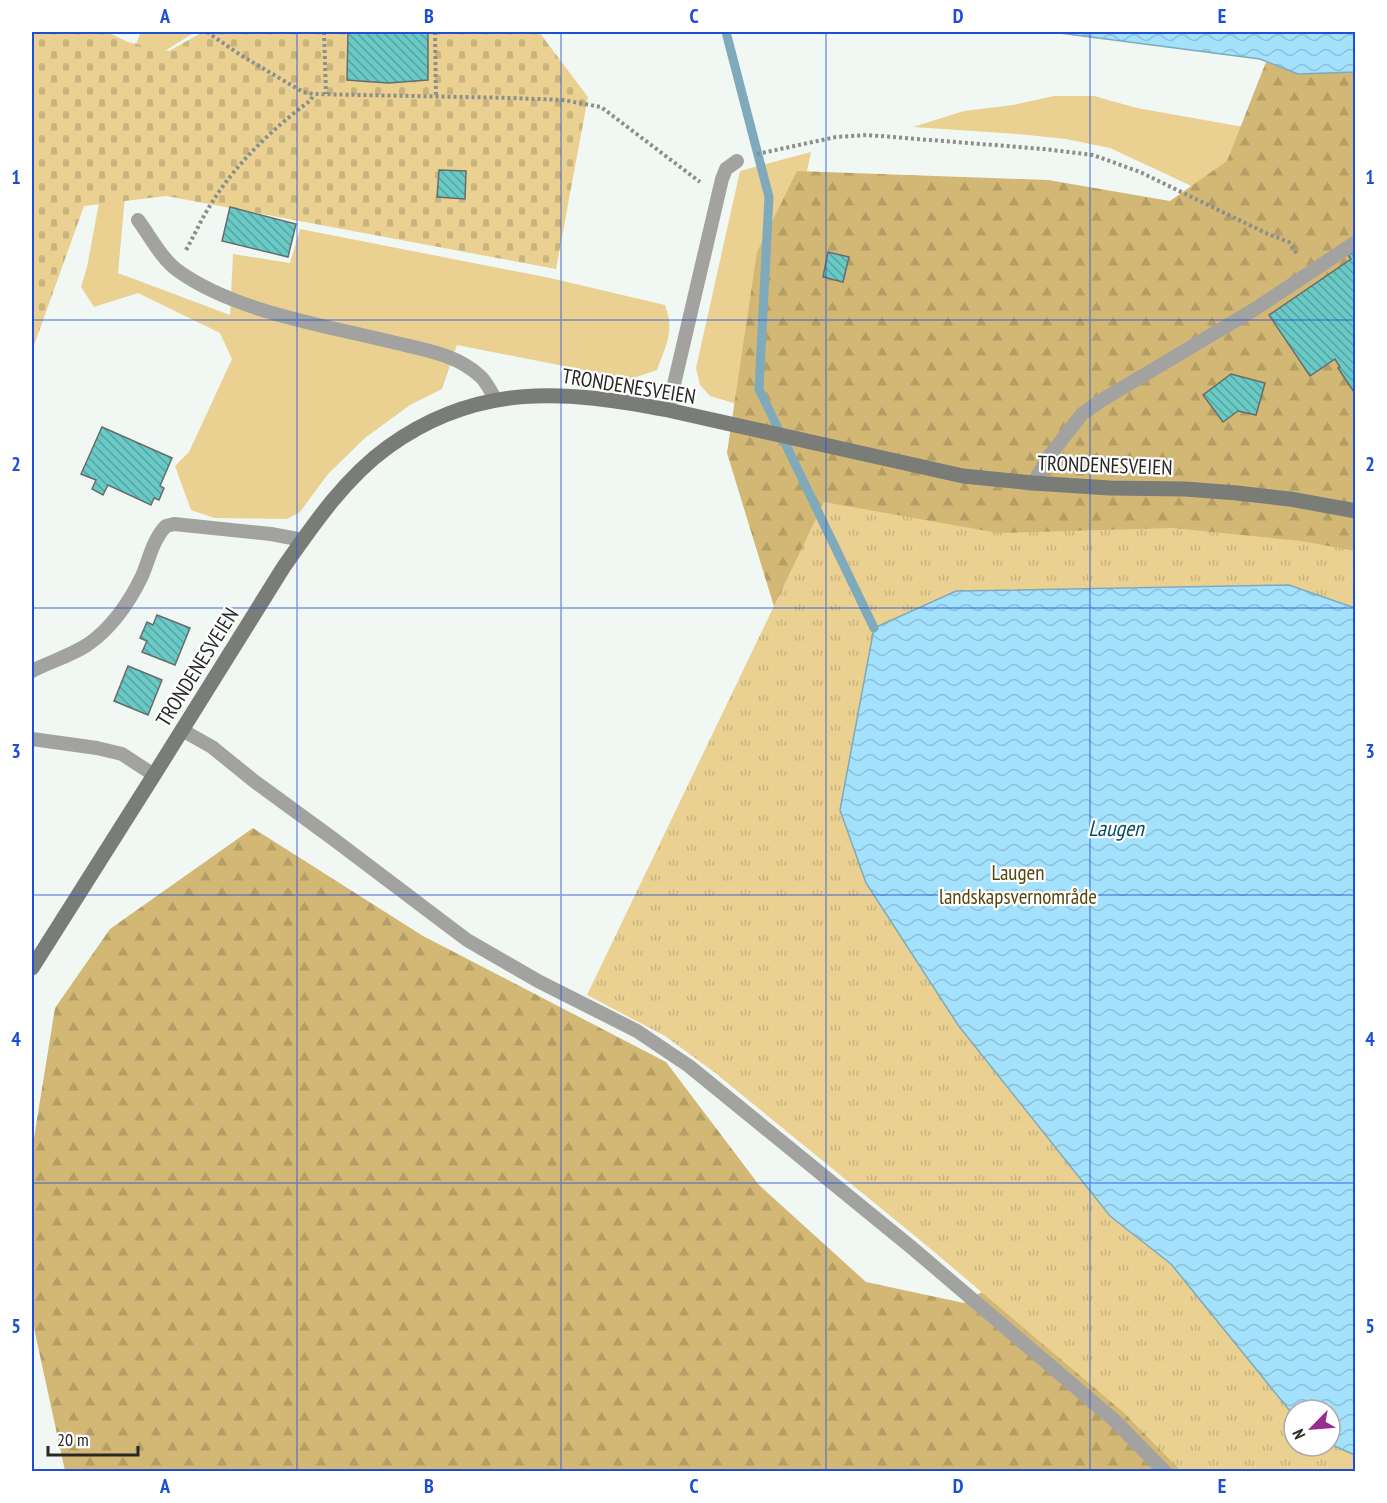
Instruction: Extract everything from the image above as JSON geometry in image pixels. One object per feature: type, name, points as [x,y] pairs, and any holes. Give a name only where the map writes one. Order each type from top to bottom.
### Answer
[{"type":"main road","name":"TRONDENESVEIEN","points":[[32,968],[283,568],[303,540],[342,491],[387,447],[443,416],[496,400],[534,394],[571,395],[629,402],[668,410],[963,476],[1110,488],[1185,489],[1237,493],[1290,499],[1356,511]]},
{"type":"lane","points":[[668,410],[717,196],[726,170],[737,161]]},
{"type":"lane","points":[[138,220],[176,270],[216,292],[242,303],[422,348],[454,359],[481,376],[496,400]]},
{"type":"lane","points":[[1033,483],[1050,455],[1082,414],[1255,309],[1356,242]]},
{"type":"lane","points":[[32,670],[85,646],[112,622],[127,604],[166,526],[174,524],[271,534],[303,540]]},
{"type":"lane","points":[[182,730],[212,747],[467,940],[538,981],[637,1031],[689,1066],[911,1247],[1114,1420],[1165,1472]]},
{"type":"lane","points":[[32,739],[97,748],[122,754],[154,776]]},
{"type":"path","points":[[207,32],[242,56],[303,92],[313,94],[563,100],[601,107],[717,196]]},
{"type":"path","points":[[324,32],[326,94]]},
{"type":"path","points":[[435,32],[436,97]]},
{"type":"path","points":[[176,270],[209,207],[232,176],[279,124],[311,100],[313,94]]},
{"type":"path","points":[[737,161],[753,154],[795,145],[836,137],[867,135],[1093,155],[1140,172],[1289,242],[1308,273]]},
{"type":"green space","points":[[32,32],[107,32],[128,42],[169,51],[203,32],[539,32],[588,97],[556,269],[166,196],[84,206],[32,351]]},
{"type":"green space","points":[[141,32],[195,32],[157,56],[136,76],[118,273],[230,315],[233,254],[290,263],[300,229],[550,278],[665,305],[669,330],[657,370],[630,379],[457,345],[442,389],[410,405],[365,438],[328,474],[300,512],[287,519],[214,518],[191,510],[175,466],[189,452],[232,359],[220,333],[138,293],[94,307],[81,287],[87,267],[123,75]]},
{"type":"green space","points":[[1266,62],[1298,74],[1355,72],[1355,608],[1289,585],[1294,1398],[1282,1398],[1282,1458],[1342,1458],[1355,1471],[65,1471],[32,1319],[32,1150],[55,1008],[110,929],[253,828],[423,936],[666,1062],[759,1185],[866,1282],[964,1303],[1041,1255],[787,649],[727,453],[757,252],[797,171],[1048,180],[1170,201],[1227,161]]},
{"type":"green space","points":[[1054,96],[1094,96],[1137,108],[1238,126],[1299,126],[1258,217],[1110,148],[1066,139],[913,127],[964,111],[1013,105]]},
{"type":"green space","points":[[811,152],[757,410],[710,396],[700,385],[696,368],[740,171]]},
{"type":"green space","name":"Laugen landskapsvernområde","points":[[824,502],[998,533],[1172,528],[1301,541],[1355,551],[1355,1471],[1181,1471],[1123,1412],[926,1245],[714,1072],[665,1036],[587,995]]},
{"type":"water","points":[[1052,32],[1355,32],[1355,72],[1298,74],[1260,59]]},
{"type":"water","name":"Laugen","points":[[1289,585],[1355,608],[1355,1455],[1342,1449],[1342,1398],[1282,1398],[1282,1401],[1171,1264],[1110,1216],[958,1025],[866,883],[840,810],[874,628],[956,591]]},
{"type":"building","points":[[348,32],[428,32],[428,80],[388,83],[347,80]]},
{"type":"building","points":[[439,170],[466,171],[465,199],[437,197]]},
{"type":"building","points":[[230,207],[296,224],[288,257],[222,241]]},
{"type":"building","points":[[1356,250],[1356,395],[1338,368],[1340,367],[1335,359],[1310,376],[1269,315],[1351,259],[1348,255]]},
{"type":"building","points":[[828,252],[849,257],[843,282],[823,277]]},
{"type":"building","points":[[1231,374],[1265,383],[1256,415],[1238,411],[1223,422],[1203,395]]},
{"type":"building","points":[[102,427],[172,458],[160,486],[164,488],[159,500],[154,498],[151,505],[108,485],[103,495],[92,489],[96,480],[81,474]]},
{"type":"building","points":[[157,615],[190,628],[175,665],[142,652],[147,641],[140,638],[147,622],[153,625]]},
{"type":"building","points":[[128,666],[162,680],[148,715],[114,701]]},
{"type":"waterway","points":[[726,32],[769,197],[759,389],[874,628]]}]
